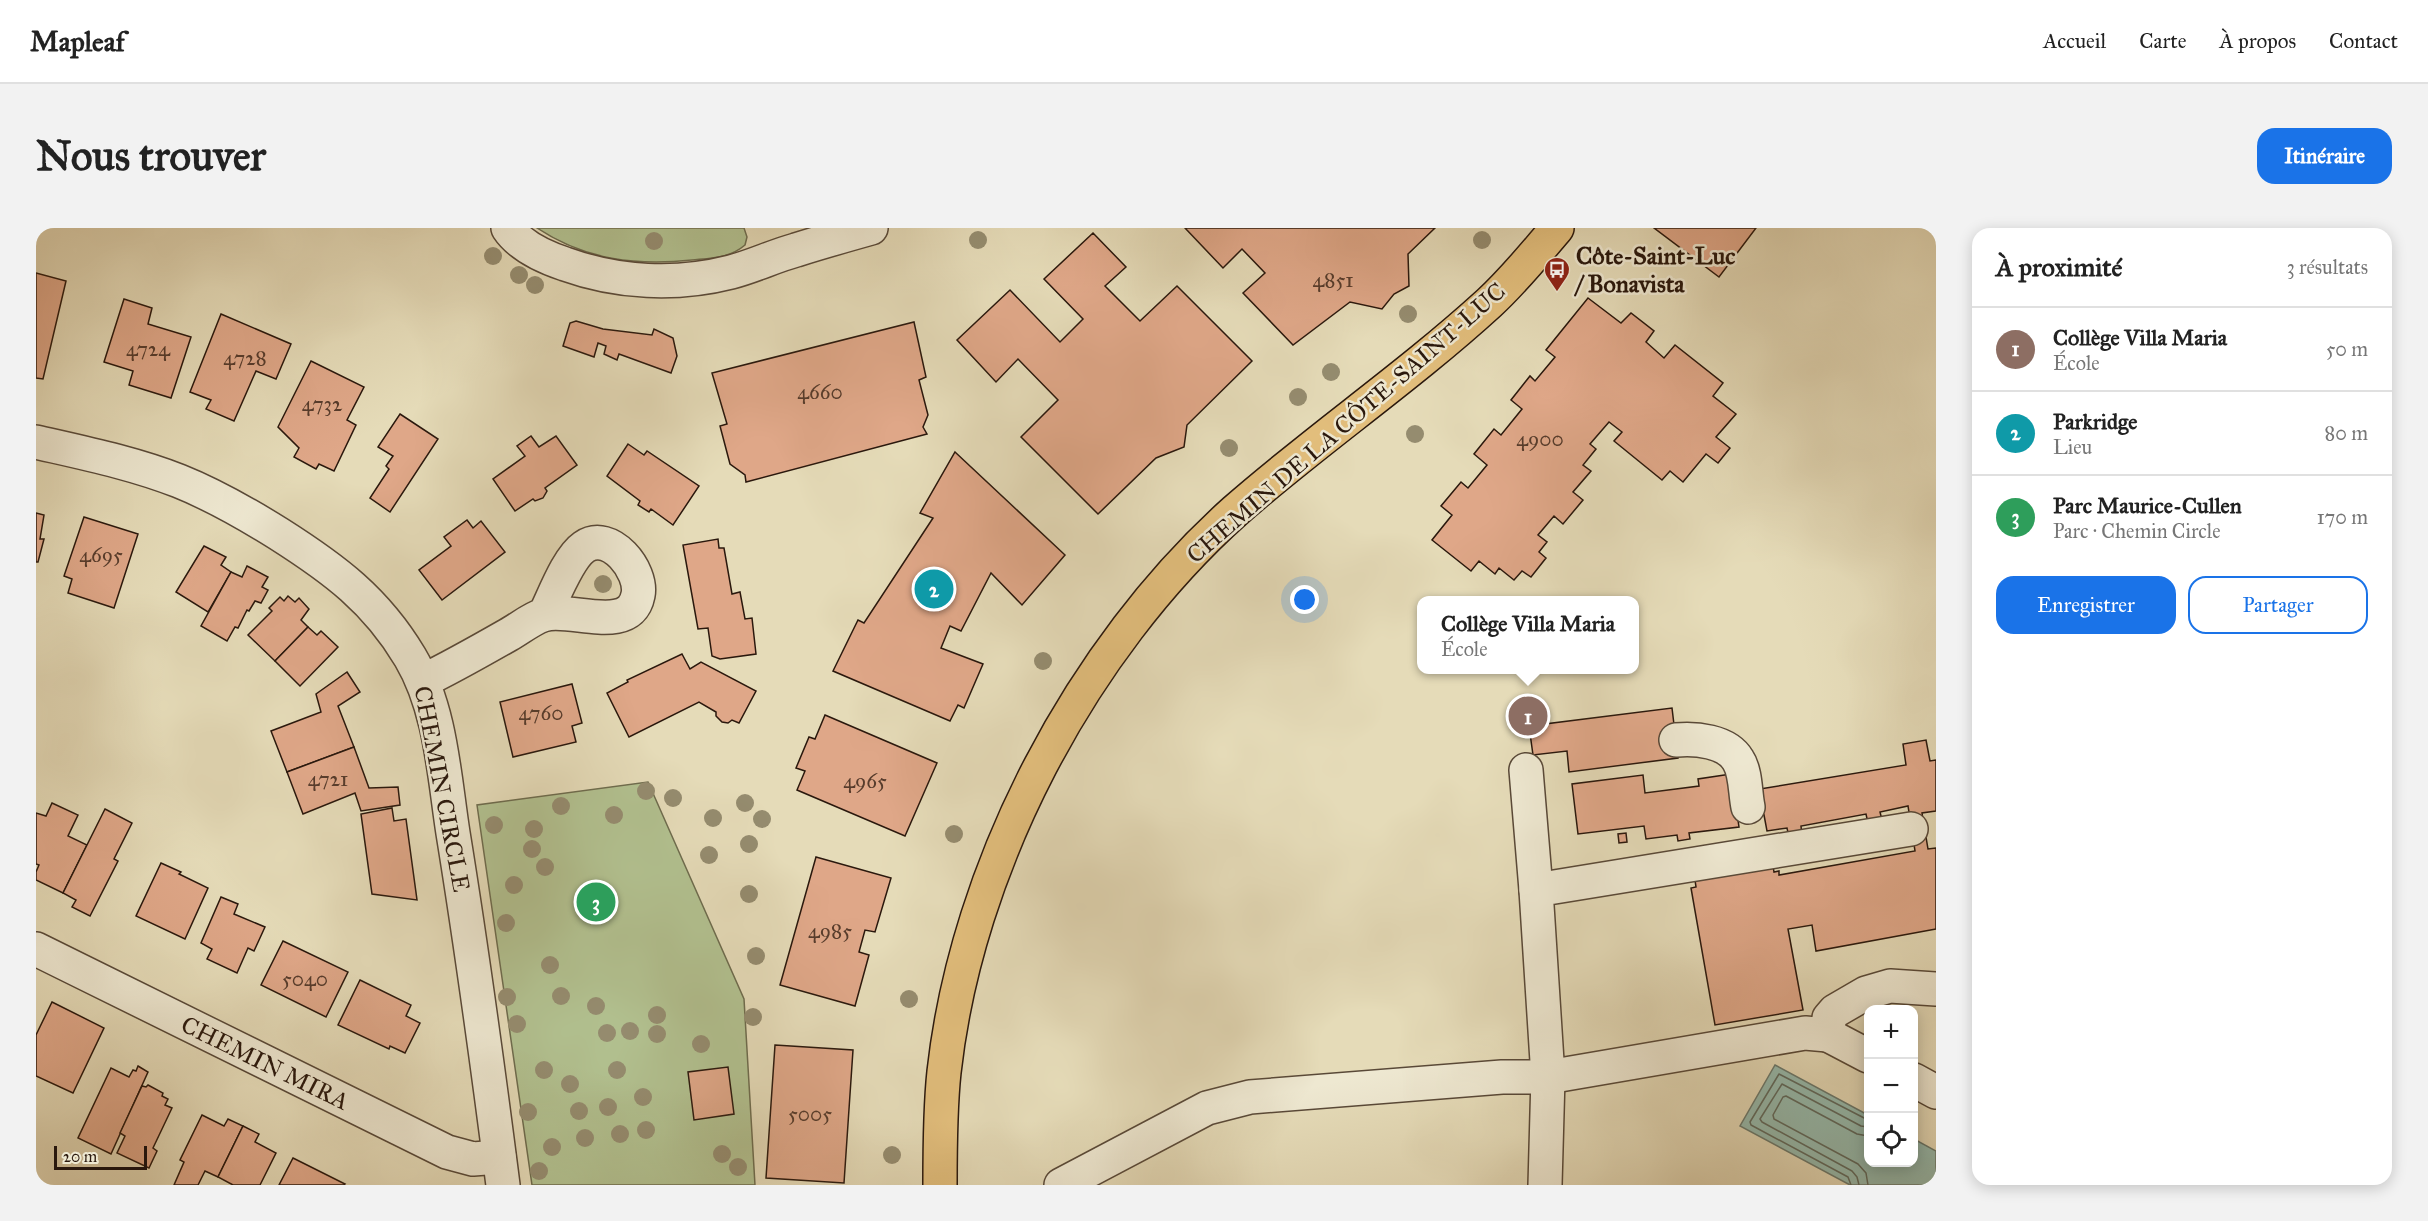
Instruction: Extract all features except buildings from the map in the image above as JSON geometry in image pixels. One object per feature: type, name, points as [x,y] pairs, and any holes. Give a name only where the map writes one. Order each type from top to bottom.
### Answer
[{"type":"main road","name":"CHEMIN DE LA CÔTE-SAINT-LUC","points":[[940,1185],[944,1071],[961,981],[977,922],[1000,855],[1018,812],[1051,747],[1088,685],[1146,604],[1232,514],[1294,460],[1424,358],[1490,302],[1521,271],[1557,228]]},
{"type":"street","points":[[508,228],[527,246],[560,262],[602,276],[634,281],[707,277],[742,269],[787,239],[871,228]]},
{"type":"street","name":"CHEMIN CIRCLE","points":[[36,442],[124,463],[178,481],[236,508],[322,562],[360,593],[395,634],[423,681],[432,710],[444,770],[471,946],[501,1171]]},
{"type":"street","points":[[423,681],[545,614]]},
{"type":"street","points":[[1676,740],[1710,743],[1731,752],[1741,766],[1756,854]]},
{"type":"street","points":[[1526,770],[1548,1077],[1545,1185]]},
{"type":"street","points":[[1536,890],[1924,826]]},
{"type":"street","name":"CHEMIN MIRA","points":[[36,949],[447,1152],[473,1159],[501,1171]]},
{"type":"street","points":[[1828,1035],[1827,1024],[1835,1011],[1866,993],[1890,986],[1936,989]]},
{"type":"street","points":[[1061,1185],[1207,1108],[1250,1097],[1502,1077],[1548,1077],[1805,1033],[1828,1035],[1864,1053]]},
{"type":"street","points":[[1918,1082],[1936,1092]]},
{"type":"green space","points":[[537,228],[744,228],[747,237],[745,245],[720,257],[651,262],[593,254],[555,239]]},
{"type":"green space","points":[[648,782],[744,999],[755,1185],[532,1185],[477,805]]},
{"type":"water","points":[[1775,1065],[1864,1113],[1864,1167],[1918,1167],[1918,1141],[1936,1151],[1936,1185],[1850,1185],[1740,1126]]},
{"type":"place","name":"Côte-Saint-Luc / Bonavista","points":[[1557,293]]},
{"type":"place","name":"Parkridge","points":[[934,589]]},
{"type":"place","name":"Collège Villa Maria","points":[[1528,716]]},
{"type":"place","name":"Parc Maurice-Cullen","points":[[596,902]]}]
